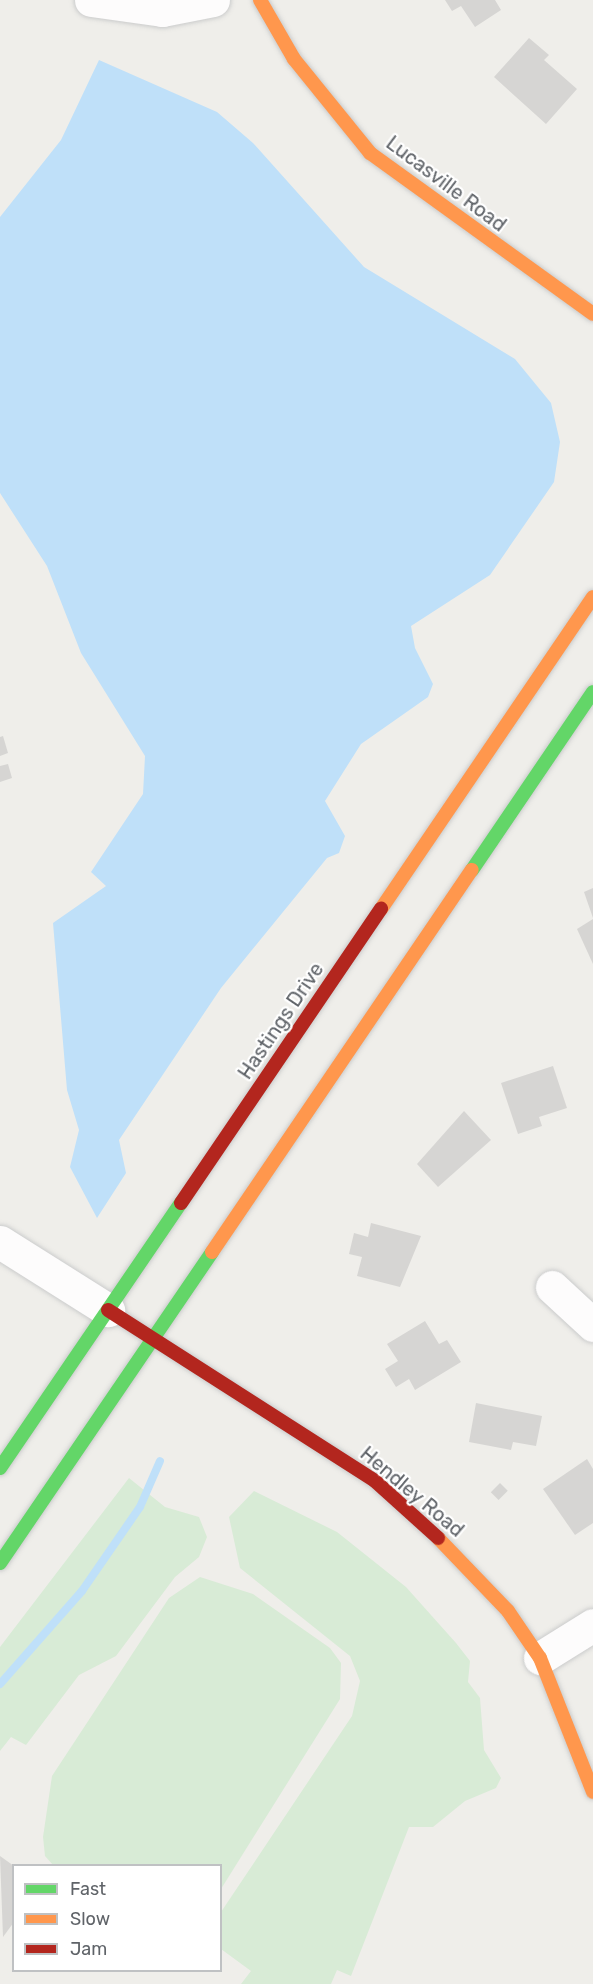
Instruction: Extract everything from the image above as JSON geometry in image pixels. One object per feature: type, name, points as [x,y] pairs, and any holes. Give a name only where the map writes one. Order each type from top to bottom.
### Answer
[{"type":"street","points":[[91,0],[162,10],[213,0]]},
{"type":"street","name":"Lucasville Road","points":[[260,0],[300,68],[370,153],[593,314]]},
{"type":"street","name":"Hastings Drive","points":[[0,1468],[593,597]]},
{"type":"street","points":[[0,1563],[155,1339],[593,692]]},
{"type":"street","points":[[0,1242],[108,1310]]},
{"type":"street","points":[[552,1287],[593,1325]]},
{"type":"street","name":"Hendley Road","points":[[108,1310],[375,1481],[474,1573],[540,1658],[593,1792]]},
{"type":"street","points":[[540,1658],[593,1625]]},
{"type":"green space","points":[[129,1478],[165,1507],[199,1517],[207,1537],[199,1557],[175,1577],[116,1656],[79,1675],[26,1745],[11,1737],[0,1751],[0,1647]]},
{"type":"green space","points":[[254,1491],[337,1532],[406,1587],[470,1661],[468,1682],[480,1698],[484,1750],[501,1778],[496,1788],[465,1801],[433,1827],[409,1827],[351,1976],[337,1970],[331,1984],[241,1984],[251,1971],[222,1950],[222,1911],[352,1716],[360,1681],[350,1656],[240,1568],[229,1517]]},
{"type":"green space","points":[[200,1577],[253,1594],[330,1648],[341,1663],[340,1699],[222,1887],[222,1864],[52,1864],[45,1856],[43,1837],[52,1776],[169,1598]]},
{"type":"water","points":[[99,60],[217,112],[253,143],[364,267],[515,359],[551,403],[560,442],[554,482],[490,575],[411,626],[415,648],[433,684],[428,697],[361,744],[325,801],[345,836],[339,853],[327,858],[221,988],[119,1140],[126,1173],[97,1218],[70,1167],[79,1130],[67,1090],[53,923],[106,886],[91,872],[143,794],[145,756],[81,653],[47,566],[0,493],[0,217],[61,140]]},
{"type":"building","points":[[445,0],[495,0],[501,10],[475,27],[461,6],[452,11]]},
{"type":"building","points":[[529,38],[549,55],[544,60],[577,89],[546,124],[494,77]]},
{"type":"building","points":[[3,736],[8,753],[0,756],[0,737]]},
{"type":"building","points":[[8,764],[12,778],[0,782],[0,766]]},
{"type":"building","points":[[593,888],[593,918],[584,892]]},
{"type":"building","points":[[593,919],[593,964],[577,929]]},
{"type":"building","points":[[553,1066],[567,1108],[539,1117],[542,1126],[518,1134],[501,1083]]},
{"type":"building","points":[[464,1111],[491,1140],[438,1187],[417,1164]]},
{"type":"building","points":[[371,1223],[421,1236],[400,1287],[357,1276],[362,1257],[349,1254],[354,1233],[368,1237]]},
{"type":"building","points":[[425,1321],[439,1344],[447,1340],[461,1362],[415,1390],[409,1379],[396,1387],[385,1369],[398,1361],[387,1344]]},
{"type":"building","points":[[476,1403],[542,1416],[536,1446],[513,1442],[511,1450],[469,1442]]},
{"type":"building","points":[[587,1459],[593,1469],[593,1523],[575,1535],[543,1489]]},
{"type":"building","points":[[500,1483],[508,1491],[499,1500],[491,1492]]},
{"type":"building","points":[[0,1856],[12,1865],[12,1925],[3,1937]]},
{"type":"waterway","points":[[0,1684],[82,1591],[140,1507],[160,1461]]},
{"type":"traffic: fast","points":[[472,870],[593,692]]},
{"type":"traffic: fast","points":[[0,1468],[181,1203]]},
{"type":"traffic: fast","points":[[0,1563],[212,1252]]},
{"type":"traffic: slow","points":[[260,0],[294,59],[370,153],[593,314]]},
{"type":"traffic: slow","points":[[381,909],[593,597]]},
{"type":"traffic: slow","points":[[212,1252],[472,870]]},
{"type":"traffic: slow","points":[[438,1538],[508,1611],[540,1658],[593,1792]]},
{"type":"traffic: jam","points":[[181,1203],[381,909]]},
{"type":"traffic: jam","points":[[108,1310],[375,1481],[438,1538]]}]
